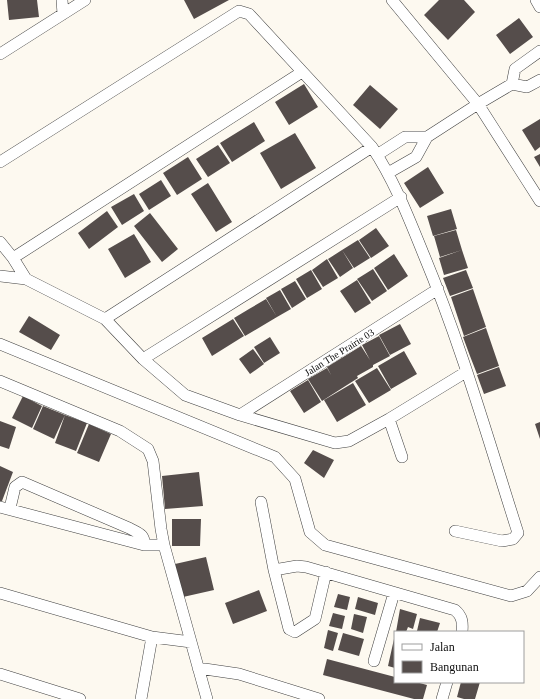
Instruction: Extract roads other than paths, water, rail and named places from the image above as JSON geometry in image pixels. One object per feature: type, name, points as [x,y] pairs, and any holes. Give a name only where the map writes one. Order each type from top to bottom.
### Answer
[{"type":"street","points":[[62,0],[63,14]]},
{"type":"street","points":[[0,54],[85,0]]},
{"type":"street","points":[[392,0],[478,104],[540,201]]},
{"type":"street","points":[[536,0],[540,7]]},
{"type":"street","points":[[0,162],[238,11],[249,14],[374,151],[401,197],[438,289],[518,533],[513,539],[502,541],[455,531]]},
{"type":"street","points":[[512,84],[515,69],[540,51]]},
{"type":"street","points":[[13,258],[302,72]]},
{"type":"street","points":[[388,173],[416,157],[427,137],[478,104],[512,84],[527,87],[540,80]]},
{"type":"street","points":[[105,319],[374,151],[405,138],[427,137]]},
{"type":"street","points":[[143,360],[401,197]]},
{"type":"street","points":[[0,242],[13,258],[26,279]]},
{"type":"street","points":[[0,276],[26,279],[105,319],[143,360],[184,395],[240,415],[335,443],[349,441],[389,419],[466,372]]},
{"type":"street","name":"Jalan The Prairie 03","points":[[240,415],[438,289]]},
{"type":"street","points":[[0,344],[275,457],[295,479],[310,532],[325,545],[511,596],[527,591],[540,577]]},
{"type":"street","points":[[0,381],[120,431],[148,449],[153,461],[164,545],[207,699]]},
{"type":"street","points":[[389,419],[402,457]]},
{"type":"street","points":[[144,545],[142,536],[129,528],[22,482],[15,487],[5,507],[144,545],[164,545]]},
{"type":"street","points":[[261,502],[274,570],[289,629],[295,632],[315,619],[326,572]]},
{"type":"street","points":[[274,570],[297,566],[326,572],[455,610],[460,614],[463,622],[462,631]]},
{"type":"street","points":[[0,593],[152,637],[191,642]]},
{"type":"street","points":[[374,661],[394,593]]},
{"type":"street","points":[[141,699],[152,637]]},
{"type":"street","points":[[198,668],[238,674],[305,697],[319,699]]},
{"type":"street","points":[[0,674],[80,699]]},
{"type":"street","points":[[442,699],[447,683]]}]
